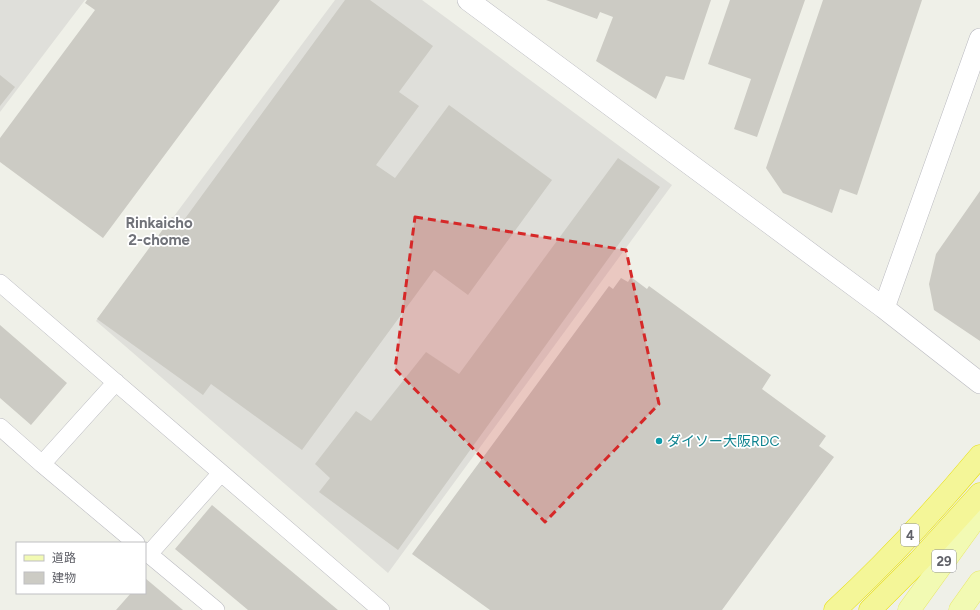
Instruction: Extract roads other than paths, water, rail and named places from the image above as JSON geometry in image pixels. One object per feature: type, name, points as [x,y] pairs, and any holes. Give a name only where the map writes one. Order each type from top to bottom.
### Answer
[{"type":"highway","name":"4","points":[[835,610],[900,546],[942,501],[980,456]]},
{"type":"highway","name":"4","points":[[870,610],[919,561],[980,494]]},
{"type":"main road","name":"29","points":[[909,610],[980,512]]},
{"type":"main road","points":[[960,610],[980,582]]},
{"type":"street","points":[[468,0],[884,308],[980,383]]},
{"type":"street","points":[[884,308],[980,40]]},
{"type":"street","points":[[0,282],[381,610]]},
{"type":"street","points":[[42,464],[116,382]]},
{"type":"street","points":[[0,427],[135,542]]},
{"type":"street","points":[[216,610],[147,552],[221,473]]},
{"type":"place","name":"ダイソー大阪RDC","points":[[659,441]]},
{"type":"district","name":"Rinkaicho 2-chome","points":[[159,232]]}]
